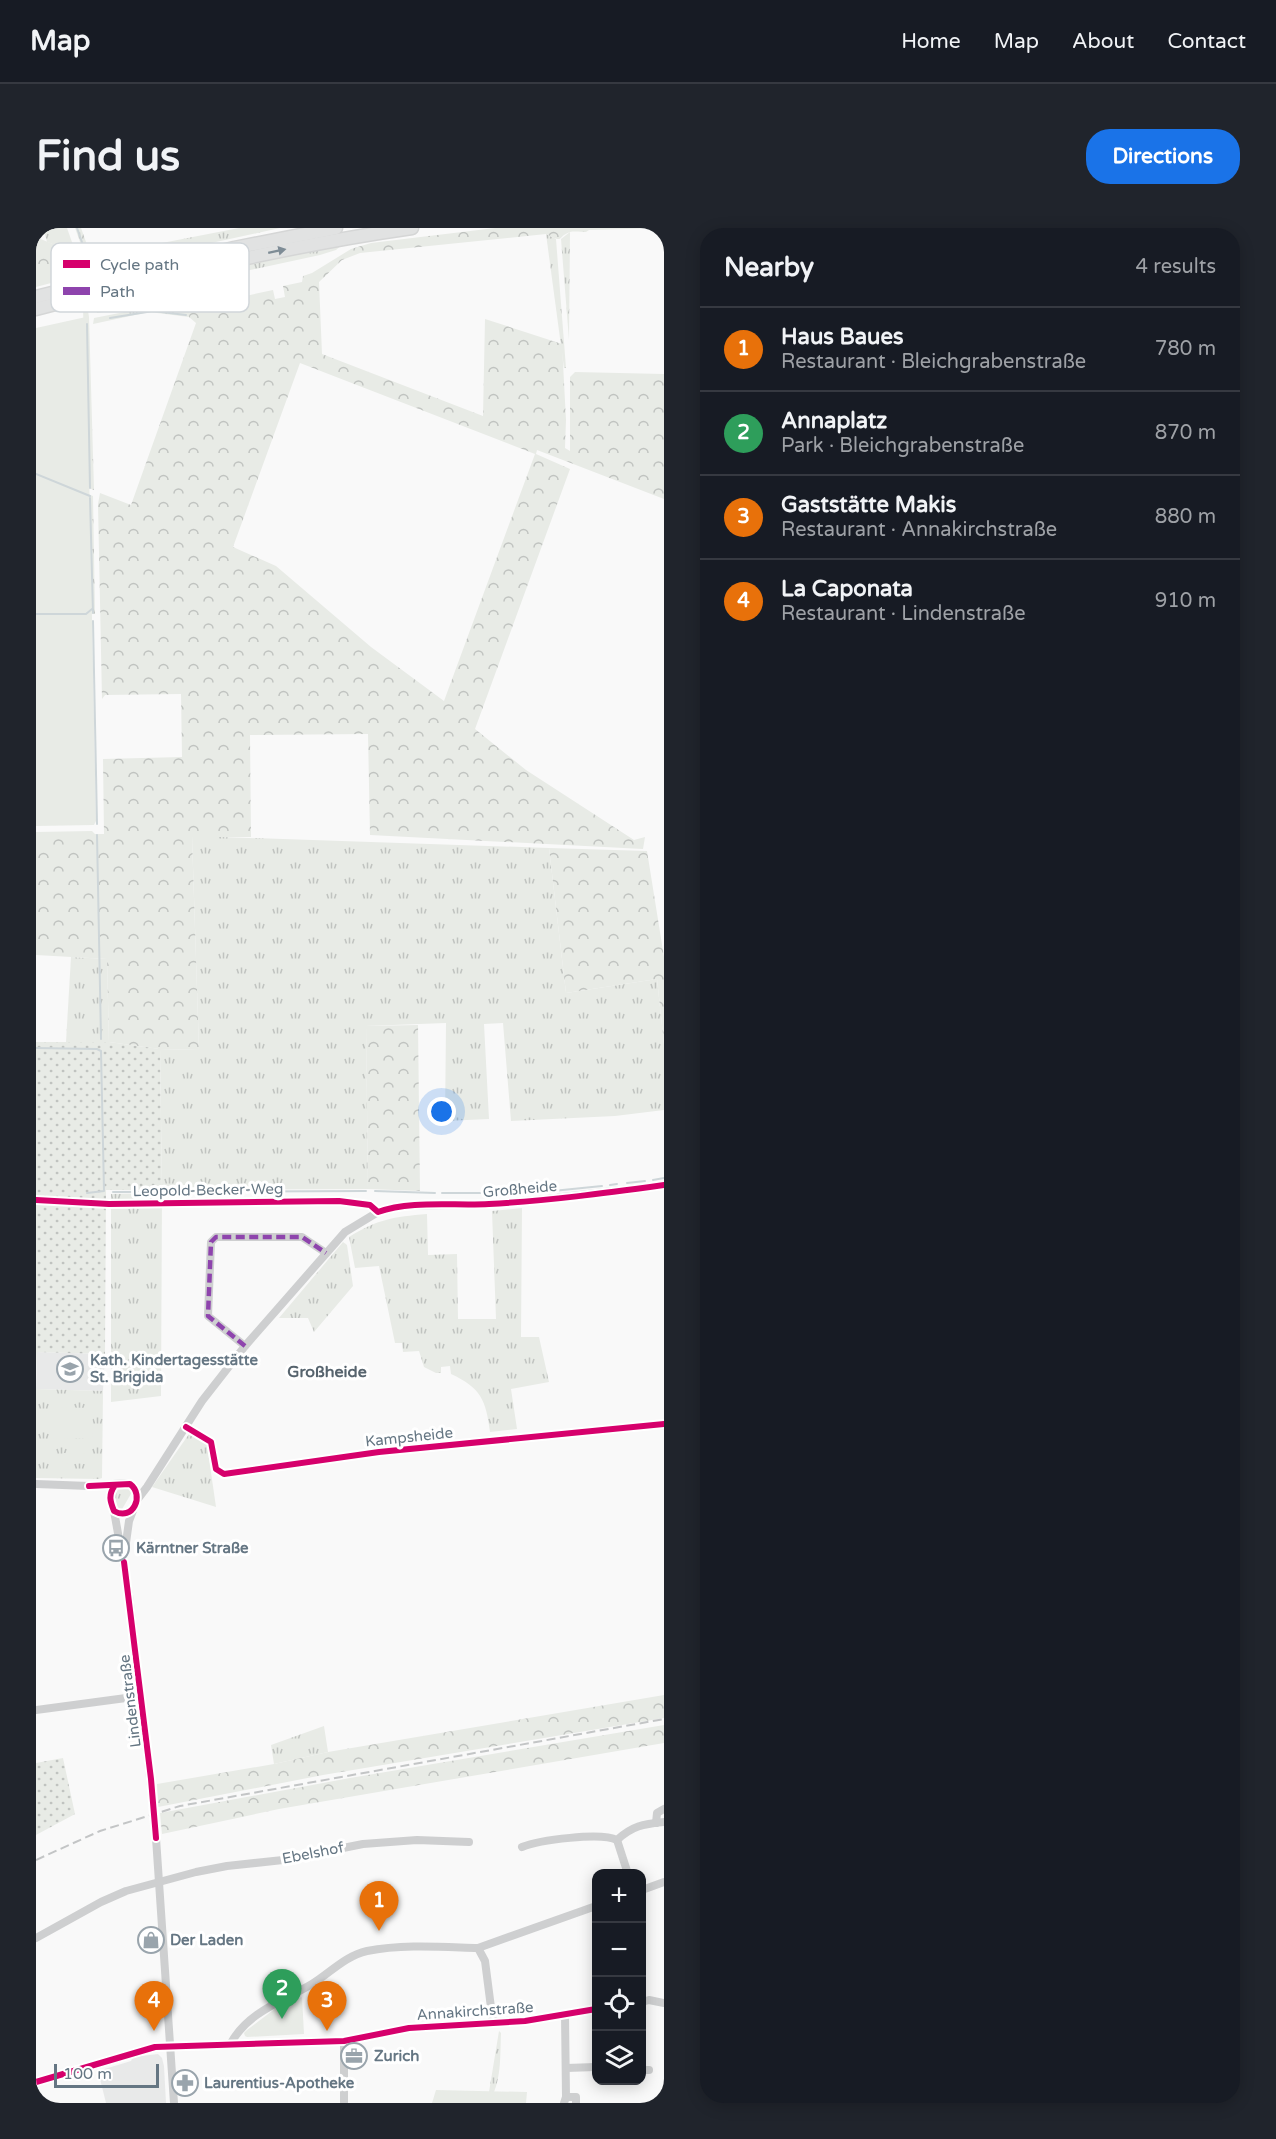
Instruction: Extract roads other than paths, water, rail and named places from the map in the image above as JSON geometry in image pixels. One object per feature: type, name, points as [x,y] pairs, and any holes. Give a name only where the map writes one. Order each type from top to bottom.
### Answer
[{"type":"highway","points":[[249,245],[336,228]]},
{"type":"highway","points":[[249,257],[327,241],[412,228]]},
{"type":"highway","points":[[36,297],[51,293]]},
{"type":"highway","points":[[36,309],[51,305]]},
{"type":"street","name":"Großheide","points":[[137,1500],[202,1401],[245,1346],[345,1232],[378,1212],[402,1206],[490,1204],[664,1185]]},
{"type":"street","name":"Leopold-Becker-Weg","points":[[36,1200],[109,1204],[339,1201],[370,1205],[378,1212]]},
{"type":"street","points":[[245,1346],[208,1316],[211,1242],[216,1237],[302,1238],[326,1253]]},
{"type":"street","name":"Kampsheide","points":[[186,1427],[211,1442],[216,1469],[224,1474],[379,1452],[664,1424]]},
{"type":"street","name":"Großheide","points":[[134,1487],[145,1484],[152,1478]]},
{"type":"street","points":[[36,1484],[89,1486],[125,1483],[134,1487],[137,1500],[134,1509],[124,1515],[114,1511],[110,1501],[111,1491],[115,1485]]},
{"type":"street","points":[[89,1486],[110,1501]]},
{"type":"street","name":"Lindenstraße","points":[[124,1562],[129,1521],[134,1509]]},
{"type":"street","name":"Lindenstraße","points":[[114,1511],[124,1562],[151,1785],[174,2103]]},
{"type":"street","points":[[36,1710],[141,1696]]},
{"type":"street","points":[[617,1840],[628,1830],[641,1825],[660,1823],[657,1813],[664,1809]]},
{"type":"street","points":[[522,1847],[533,1842],[610,1836],[617,1840],[626,1869]]},
{"type":"street","name":"Ebelshof","points":[[36,1938],[109,1898],[159,1881],[227,1866],[283,1860],[363,1844],[417,1840],[469,1842]]},
{"type":"street","points":[[646,1889],[664,1882]]},
{"type":"street","points":[[231,2043],[237,2032],[264,2010],[312,1984],[348,1959],[365,1952],[404,1948],[478,1948],[592,1908]]},
{"type":"street","points":[[478,1948],[485,1961],[493,2023]]},
{"type":"street","points":[[646,2002],[664,2002]]},
{"type":"street","name":"Annakirchstraße","points":[[36,2082],[137,2051],[170,2045],[344,2041],[409,2028],[525,2021],[592,2010]]},
{"type":"street","points":[[565,2014],[565,2100],[576,2097],[576,2103]]},
{"type":"street","points":[[344,2041],[344,2103]]},
{"type":"street","points":[[566,2068],[592,2067]]},
{"type":"waterway","points":[[77,228],[82,243]]},
{"type":"waterway","points":[[110,318],[147,312]]},
{"type":"waterway","points":[[161,312],[186,315]]},
{"type":"waterway","points":[[87,324],[90,488]]},
{"type":"waterway","points":[[36,474],[90,496]]},
{"type":"waterway","points":[[90,498],[93,613]]},
{"type":"waterway","points":[[36,614],[86,614],[92,609]]},
{"type":"waterway","points":[[93,621],[97,824]]},
{"type":"waterway","points":[[97,835],[101,1039]]},
{"type":"waterway","points":[[36,1048],[97,1049],[101,1051],[104,1191],[87,1193]]},
{"type":"waterway","points":[[653,1180],[664,1178]]},
{"type":"waterway","points":[[627,1183],[645,1181]]},
{"type":"waterway","points":[[610,1185],[617,1184]]},
{"type":"waterway","points":[[513,1195],[602,1186]]},
{"type":"waterway","points":[[113,1192],[366,1191]]},
{"type":"waterway","points":[[375,1191],[435,1193]]},
{"type":"waterway","points":[[442,1193],[481,1193]]},
{"type":"railway","points":[[36,1860],[100,1831],[180,1806],[664,1719]]},
{"type":"place","name":"Kath. Kindertagesstätte St. Brigida","points":[[70,1369]]},
{"type":"place","name":"Kärntner Straße","points":[[116,1548]]},
{"type":"place","name":"Haus Baues","points":[[379,1931]]},
{"type":"place","name":"Der Laden","points":[[151,1940]]},
{"type":"place","name":"Annaplatz","points":[[282,2019]]},
{"type":"place","name":"La Caponata","points":[[154,2031]]},
{"type":"place","name":"Gaststätte Makis","points":[[327,2031]]},
{"type":"place","name":"Zurich","points":[[354,2056]]},
{"type":"place","name":"Laurentius-Apotheke","points":[[185,2083]]},
{"type":"district","name":"Großheide","points":[[327,1371]]}]
